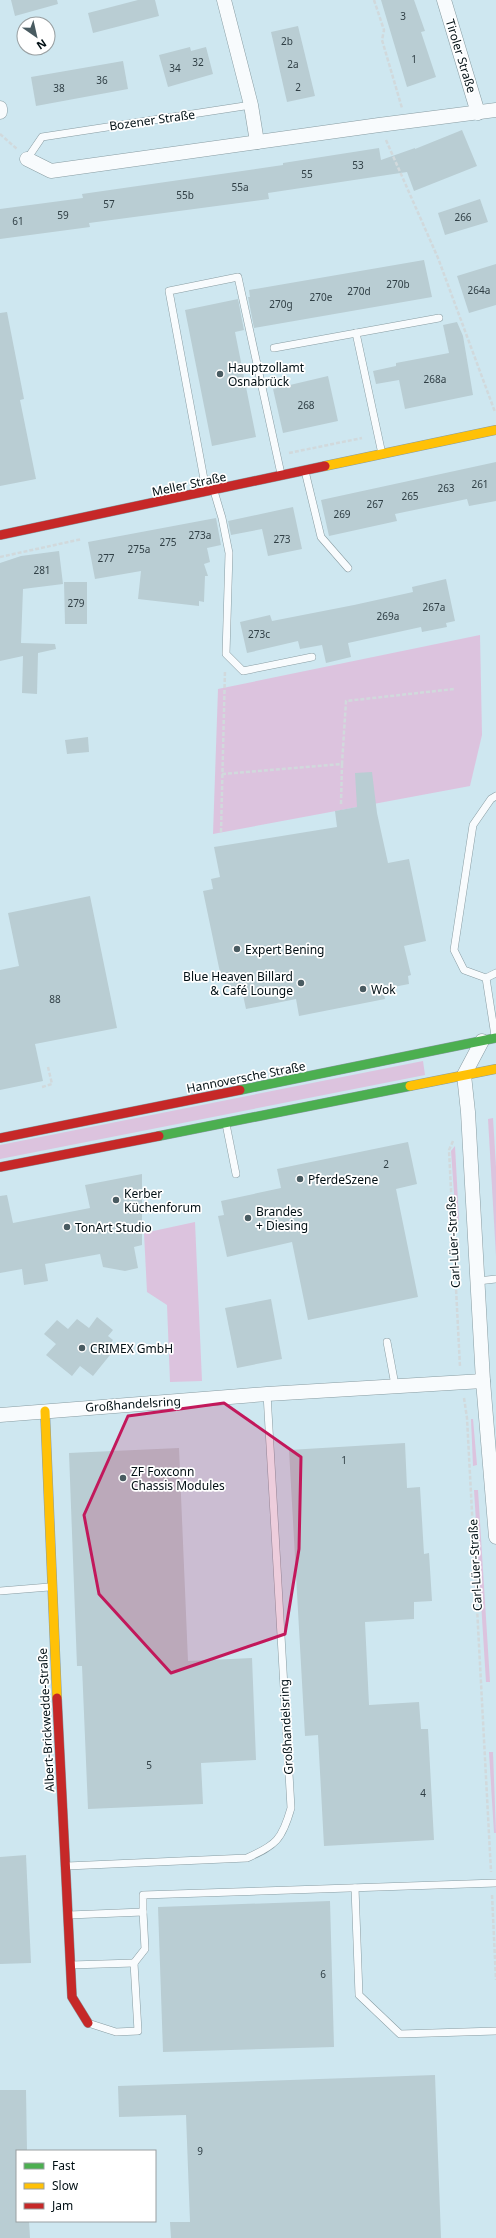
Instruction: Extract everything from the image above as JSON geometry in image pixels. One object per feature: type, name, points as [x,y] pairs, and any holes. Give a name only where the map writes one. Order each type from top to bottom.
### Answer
[{"type":"street","points":[[224,0],[252,105],[256,142]]},
{"type":"street","name":"Tiroler Straße","points":[[444,0],[478,113]]},
{"type":"street","points":[[27,159],[51,171],[406,121],[496,110]]},
{"type":"street","name":"Meller Straße","points":[[0,535],[210,492],[496,430]]},
{"type":"street","name":"Hannoversche Straße","points":[[0,1138],[496,1039]]},
{"type":"street","points":[[464,1075],[482,1041]]},
{"type":"street","points":[[0,1167],[496,1069]]},
{"type":"street","name":"Carl-Lüer-Straße","points":[[464,1075],[468,1112],[483,1381],[496,1537]]},
{"type":"street","name":"Großhandelsring","points":[[0,1415],[267,1394],[395,1385],[483,1381]]},
{"type":"street","name":"Albert-Brickwedde-Straße","points":[[45,1411],[51,1587],[72,1997],[88,2023]]},
{"type":"lane","name":"Bozener Straße","points":[[27,159],[42,137],[252,105]]},
{"type":"lane","points":[[281,476],[238,277],[169,291],[210,492],[222,518],[229,553],[226,654],[243,671],[312,657]]},
{"type":"lane","points":[[274,348],[439,318]]},
{"type":"lane","points":[[356,333],[383,455]]},
{"type":"lane","points":[[305,471],[321,538],[348,568]]},
{"type":"lane","points":[[496,796],[491,799],[473,825],[454,950],[464,970],[486,978],[496,973]]},
{"type":"lane","points":[[486,978],[496,1039]]},
{"type":"lane","points":[[226,1123],[236,1174]]},
{"type":"lane","points":[[478,1281],[496,1279]]},
{"type":"lane","points":[[387,1342],[395,1385]]},
{"type":"lane","name":"Großhandelsring","points":[[65,1866],[247,1858],[268,1848],[285,1830],[291,1808],[267,1394]]},
{"type":"lane","points":[[0,1591],[51,1587]]},
{"type":"lane","points":[[88,2023],[116,2032],[138,2031],[134,1962],[145,1949],[143,1895],[494,1883]]},
{"type":"lane","points":[[355,1888],[359,1995],[400,2034],[496,2031]]},
{"type":"lane","points":[[68,1915],[143,1912]]},
{"type":"lane","points":[[70,1965],[134,1962]]},
{"type":"path","points":[[374,0],[384,30],[382,40],[406,121]]},
{"type":"path","points":[[379,125],[438,258],[496,415]]},
{"type":"path","points":[[0,134],[27,159]]},
{"type":"path","points":[[221,832],[226,654]]},
{"type":"path","points":[[341,804],[346,701],[454,689]]},
{"type":"path","points":[[222,774],[342,764]]},
{"type":"path","points":[[42,1086],[52,1084],[48,1067]]},
{"type":"path","name":"Carl-Lüer-Straße","points":[[449,1150],[462,1382],[467,1418],[494,1883],[496,1980]]},
{"type":"highlighted area","points":[[224,1403],[301,1457],[299,1549],[285,1634],[171,1673],[99,1594],[84,1515],[128,1416]]},
{"type":"shaded area","points":[[480,635],[482,735],[470,786],[213,834],[218,689]]},
{"type":"shaded area","points":[[423,1061],[425,1075],[0,1159],[0,1145]]},
{"type":"shaded area","points":[[493,1118],[496,1167],[496,1256],[488,1119]]},
{"type":"shaded area","points":[[455,1146],[459,1220],[456,1221],[451,1151]]},
{"type":"shaded area","points":[[195,1222],[202,1381],[170,1382],[167,1305],[147,1292],[144,1233]]},
{"type":"shaded area","points":[[471,1419],[473,1419],[477,1465],[473,1466]]},
{"type":"shaded area","points":[[474,1490],[478,1490],[490,1682],[486,1682]]},
{"type":"shaded area","points":[[489,1752],[493,1752],[496,1833],[494,1833]]},
{"type":"building","points":[[11,0],[57,0],[58,4],[15,16]]},
{"type":"building","points":[[138,0],[155,0],[159,16],[93,33],[88,13]]},
{"type":"building","points":[[381,0],[414,0],[425,31],[421,32],[436,77],[407,87]]},
{"type":"building","points":[[298,26],[315,96],[287,102],[271,32]]},
{"type":"building","points":[[190,47],[191,51],[206,47],[213,74],[168,87],[159,55]]},
{"type":"building","points":[[123,61],[128,89],[36,106],[31,77]]},
{"type":"building","points":[[462,130],[477,166],[414,191],[407,172],[268,193],[269,199],[89,223],[90,227],[0,239],[0,209],[83,198],[82,194],[283,165],[283,163],[379,148],[381,160],[415,149]]},
{"type":"building","points":[[480,199],[488,222],[445,235],[438,213]]},
{"type":"building","points":[[424,260],[432,297],[254,328],[248,297],[250,297],[249,290]]},
{"type":"building","points":[[496,264],[496,305],[469,313],[457,276]]},
{"type":"building","name":"Hauptzollamt Osnabrück","points":[[238,299],[244,330],[235,332],[256,437],[212,446],[185,310]]},
{"type":"building","points":[[7,312],[24,399],[20,400],[36,479],[0,486],[0,313]]},
{"type":"building","points":[[457,322],[463,336],[473,395],[405,409],[399,380],[376,384],[373,371],[396,366],[396,363],[449,353],[443,325]]},
{"type":"building","points":[[328,376],[338,421],[283,433],[273,389]]},
{"type":"building","points":[[496,462],[496,501],[469,506],[467,499],[395,514],[397,521],[329,536],[321,500]]},
{"type":"building","points":[[293,507],[302,549],[268,556],[262,529],[231,535],[228,521]]},
{"type":"building","points":[[216,518],[221,545],[207,548],[210,562],[204,564],[208,576],[205,576],[204,602],[199,601],[199,606],[138,599],[141,571],[95,579],[88,542]]},
{"type":"building","points":[[59,551],[63,584],[23,589],[21,643],[55,644],[56,649],[38,653],[37,694],[22,693],[23,656],[0,661],[0,563],[21,556]]},
{"type":"building","points":[[446,579],[455,621],[446,623],[447,627],[422,632],[421,627],[348,643],[351,657],[326,663],[322,645],[300,649],[298,641],[247,653],[240,622],[270,615],[272,621],[354,605],[413,592],[412,587]]},
{"type":"building","points":[[64,582],[87,582],[87,624],[65,624]]},
{"type":"building","points":[[88,737],[89,752],[67,754],[65,740]]},
{"type":"building","points":[[372,772],[377,813],[388,863],[409,859],[426,941],[404,946],[411,975],[408,976],[409,984],[383,989],[385,999],[299,1016],[296,999],[246,1009],[243,995],[222,982],[203,891],[213,889],[211,879],[220,877],[214,847],[337,827],[335,811],[357,807],[355,773]]},
{"type":"building","points":[[90,896],[117,1028],[35,1044],[43,1081],[0,1090],[0,970],[19,966],[8,913]]},
{"type":"building","points":[[408,1142],[417,1184],[396,1189],[418,1297],[308,1320],[292,1242],[227,1257],[218,1216],[224,1215],[221,1201],[281,1188],[277,1169]]},
{"type":"building","points":[[142,1174],[142,1245],[134,1247],[138,1268],[125,1271],[103,1267],[100,1254],[45,1264],[48,1281],[24,1285],[22,1269],[0,1273],[0,1196],[7,1195],[13,1223],[90,1208],[85,1185]]},
{"type":"building","points":[[271,1299],[282,1359],[237,1368],[225,1308]]},
{"type":"building","name":"CRIMEX GmbH","points":[[97,1317],[113,1330],[108,1336],[113,1340],[109,1346],[114,1350],[93,1376],[80,1366],[72,1376],[46,1355],[56,1344],[44,1334],[57,1320],[68,1329],[77,1319],[89,1328]]},
{"type":"building","points":[[405,1443],[407,1488],[420,1487],[424,1554],[429,1553],[432,1601],[414,1602],[414,1619],[365,1622],[369,1705],[419,1702],[421,1729],[428,1729],[434,1840],[324,1846],[318,1735],[305,1736],[289,1450]]},
{"type":"building","points":[[179,1448],[188,1661],[252,1658],[256,1760],[201,1763],[203,1804],[88,1809],[82,1666],[77,1666],[69,1453]]},
{"type":"building","points":[[26,1855],[31,1963],[0,1964],[0,1857]]},
{"type":"building","points":[[330,1901],[334,2047],[163,2052],[158,1907]]},
{"type":"building","points":[[435,2075],[441,2238],[171,2238],[170,2222],[190,2222],[186,2115],[119,2117],[118,2086]]},
{"type":"building","points":[[0,2090],[26,2090],[27,2150],[16,2150],[16,2222],[29,2222],[30,2238],[0,2238]]},
{"type":"traffic: fast","points":[[240,1090],[496,1038]]},
{"type":"traffic: fast","points":[[159,1136],[410,1086]]},
{"type":"traffic: slow","points":[[325,466],[496,430]]},
{"type":"traffic: slow","points":[[410,1086],[496,1069]]},
{"type":"traffic: slow","points":[[45,1411],[57,1698]]},
{"type":"traffic: jam","points":[[0,535],[325,466]]},
{"type":"traffic: jam","points":[[0,1138],[240,1090]]},
{"type":"traffic: jam","points":[[0,1167],[159,1136]]},
{"type":"traffic: jam","points":[[57,1698],[72,1997],[88,2023]]},
{"type":"place","name":"Hauptzollamt Osnabrück","points":[[220,374]]},
{"type":"place","name":"Expert Bening","points":[[237,949]]},
{"type":"place","name":"Blue Heaven Billard & Café Lounge","points":[[301,983]]},
{"type":"place","name":"Wok","points":[[363,989]]},
{"type":"place","name":"PferdeSzene","points":[[300,1179]]},
{"type":"place","name":"Kerber Küchenforum","points":[[116,1200]]},
{"type":"place","name":"Brandes + Diesing","points":[[248,1218]]},
{"type":"place","name":"TonArt Studio","points":[[67,1227]]},
{"type":"place","name":"CRIMEX GmbH","points":[[82,1348]]},
{"type":"place","name":"ZF Foxconn Chassis Modules","points":[[123,1478]]}]
